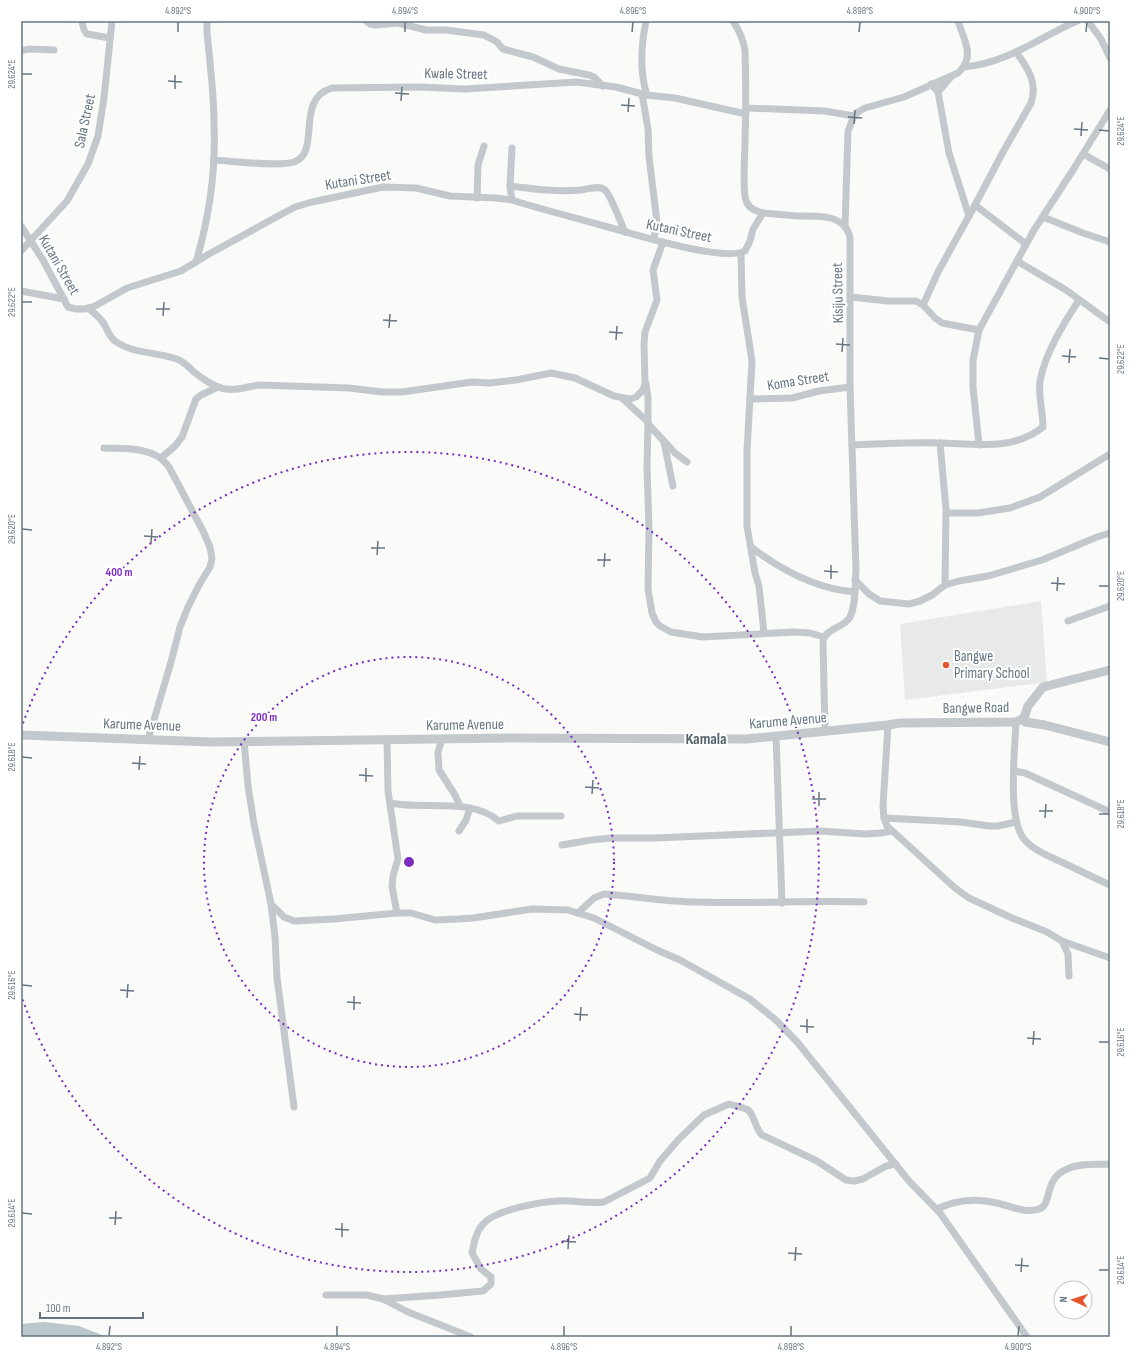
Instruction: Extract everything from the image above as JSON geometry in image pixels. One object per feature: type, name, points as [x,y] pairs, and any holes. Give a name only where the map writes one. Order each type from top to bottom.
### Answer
[{"type":"street","points":[[82,21],[84,30],[87,34],[110,38]]},
{"type":"street","name":"Sala Street","points":[[21,250],[67,201],[88,164],[98,136],[104,98],[112,21]]},
{"type":"street","points":[[196,262],[206,228],[214,160],[214,123],[207,21]]},
{"type":"street","points":[[366,21],[370,24],[376,25],[398,23],[426,30],[449,30],[484,36],[497,42],[503,49],[533,57],[559,69],[594,77],[603,86]]},
{"type":"street","points":[[646,21],[642,54],[649,157],[657,222],[653,240]]},
{"type":"street","points":[[733,21],[741,36],[745,50],[746,111],[744,170],[746,200],[749,206],[755,211],[763,213],[833,218],[845,227]]},
{"type":"street","points":[[854,116],[866,108],[904,97],[958,73],[964,67],[968,52],[958,21]]},
{"type":"street","points":[[964,67],[995,61],[1031,46],[1077,21]]},
{"type":"street","points":[[1088,21],[1101,39],[1110,58]]},
{"type":"street","points":[[21,51],[28,49],[54,50]]},
{"type":"street","points":[[923,305],[938,272],[1031,103],[1034,86],[1031,76],[1016,52]]},
{"type":"street","points":[[938,92],[952,76]]},
{"type":"street","name":"Kwale Street","points":[[214,160],[286,164],[295,161],[305,152],[309,118],[314,103],[324,90],[332,88],[420,87],[465,90],[576,82],[616,87],[645,95],[675,98],[746,111],[825,111],[854,116]]},
{"type":"street","points":[[932,84],[938,92],[949,153],[969,216]]},
{"type":"street","points":[[979,445],[973,387],[973,360],[979,330],[1026,244],[1110,110]]},
{"type":"street","name":"Kisiju Street","points":[[824,637],[827,633],[848,619],[852,609],[855,592],[850,387],[850,237],[845,227],[848,131],[854,116]]},
{"type":"street","points":[[477,198],[478,165],[484,146]]},
{"type":"street","points":[[512,148],[510,186],[512,200]]},
{"type":"street","points":[[1083,154],[1110,169]]},
{"type":"street","points":[[510,186],[556,191],[596,188],[604,190],[607,192],[612,201],[625,232]]},
{"type":"street","name":"Kutani Street","points":[[21,226],[43,260],[68,307],[76,309],[88,308],[127,288],[171,275],[295,207],[347,194],[384,187],[416,188],[450,196],[512,200],[653,240],[705,251],[741,254]]},
{"type":"street","points":[[976,205],[1026,244]]},
{"type":"street","points":[[763,213],[753,229],[745,252],[741,254],[742,298],[752,361],[747,457],[746,514],[759,586],[764,633]]},
{"type":"street","points":[[1043,217],[1110,242]]},
{"type":"street","points":[[663,242],[653,270],[657,300],[645,332],[644,345],[645,380],[648,398],[648,589],[652,614],[656,622],[665,630],[704,637],[794,632],[810,633],[824,637],[822,646],[825,732]]},
{"type":"street","points":[[1017,261],[1066,290],[1110,322]]},
{"type":"street","points":[[21,291],[64,299]]},
{"type":"street","points":[[851,297],[888,302],[916,302],[923,305],[942,323],[979,330]]},
{"type":"street","points":[[852,445],[940,443],[990,446],[1026,438],[1043,427],[1040,381],[1053,344],[1079,300]]},
{"type":"street","points":[[88,308],[102,320],[108,332],[115,341],[140,351],[157,353],[177,359],[183,362],[199,376],[218,387],[225,389],[237,390],[260,385],[349,388],[382,392],[402,392],[472,382],[489,383],[516,380],[550,373],[575,378],[614,396],[630,400],[636,397],[643,390],[645,380]]},
{"type":"street","points":[[161,458],[175,446],[182,437],[196,399],[218,387]]},
{"type":"street","name":"Koma Street","points":[[750,399],[792,398],[819,391],[850,387]]},
{"type":"street","points":[[623,399],[648,423],[675,453],[687,462]]},
{"type":"street","points":[[664,442],[673,486]]},
{"type":"street","points":[[940,443],[946,513],[945,585]]},
{"type":"street","points":[[104,448],[142,451],[161,458],[169,468],[203,531],[212,552],[210,567],[198,585],[180,627],[148,740]]},
{"type":"street","points":[[946,513],[986,512],[1017,505],[1040,496],[1110,454]]},
{"type":"street","points":[[855,580],[874,598],[880,601],[909,604],[932,596],[945,585],[988,576],[1042,560],[1110,533]]},
{"type":"street","points":[[751,547],[775,565],[810,582],[830,589],[855,592]]},
{"type":"street","points":[[1068,621],[1110,606]]},
{"type":"street","points":[[1110,670],[1043,687],[1028,706],[1020,720],[1014,771],[1016,822],[1019,833],[1025,841],[1074,868],[1110,885]]},
{"type":"street","name":"Bangwe Road","points":[[908,723],[1020,720],[1110,742]]},
{"type":"street","name":"Karume Avenue","points":[[21,735],[148,740],[244,741],[442,739],[747,739],[908,723]]},
{"type":"street","points":[[888,726],[883,806],[884,818],[887,826],[955,888],[969,898],[1047,932],[1062,941],[1110,958]]},
{"type":"street","points":[[776,736],[782,903]]},
{"type":"street","points":[[442,739],[438,752],[439,770],[455,795],[460,806]]},
{"type":"street","points":[[387,740],[388,784],[398,859],[392,886],[397,913]]},
{"type":"street","points":[[244,741],[248,786],[254,824],[271,904],[275,937],[277,978],[294,1107]]},
{"type":"street","points":[[1014,771],[1025,773],[1110,812]]},
{"type":"street","points":[[390,803],[412,806],[460,806],[492,815],[499,821],[516,816],[561,816]]},
{"type":"street","points":[[459,831],[466,820],[470,808]]},
{"type":"street","points":[[884,818],[961,822],[989,826],[998,826],[1016,822]]},
{"type":"street","points":[[562,845],[612,838],[634,839],[780,834],[820,831],[866,834],[892,831]]},
{"type":"street","points":[[578,913],[594,898],[604,894],[674,901],[782,903],[820,901],[864,902]]},
{"type":"street","points":[[271,904],[284,917],[294,921],[397,913],[411,913],[435,920],[473,918],[532,909],[568,910],[594,918],[680,960],[750,999],[777,1022],[798,1043],[909,1181],[937,1209],[1027,1337]]},
{"type":"street","points":[[1062,941],[1068,954],[1069,976]]},
{"type":"street","points":[[382,1299],[440,1296],[483,1291],[491,1284],[491,1277],[481,1269],[472,1253],[477,1234],[483,1224],[492,1216],[508,1210],[556,1201],[604,1202],[650,1178],[660,1161],[679,1139],[704,1115],[729,1104],[748,1110],[752,1115],[756,1128],[762,1135],[817,1161],[846,1180],[854,1181],[886,1166],[896,1164]]},
{"type":"street","points":[[937,1209],[948,1204],[966,1200],[987,1201],[1018,1209],[1036,1210],[1044,1206],[1046,1203],[1052,1182],[1060,1173],[1067,1169],[1081,1166],[1110,1164]]},
{"type":"street","points":[[326,1295],[368,1295],[382,1299],[408,1312],[471,1337]]},
{"type":"shaded area","points":[[1041,601],[1047,682],[905,700],[900,624]]},
{"type":"shaded area","points":[[44,1322],[79,1326],[107,1337],[21,1337],[21,1324]]},
{"type":"place","name":"Bangwe Primary School","points":[[946,665]]},
{"type":"district","name":"Kamala","points":[[706,739]]}]
